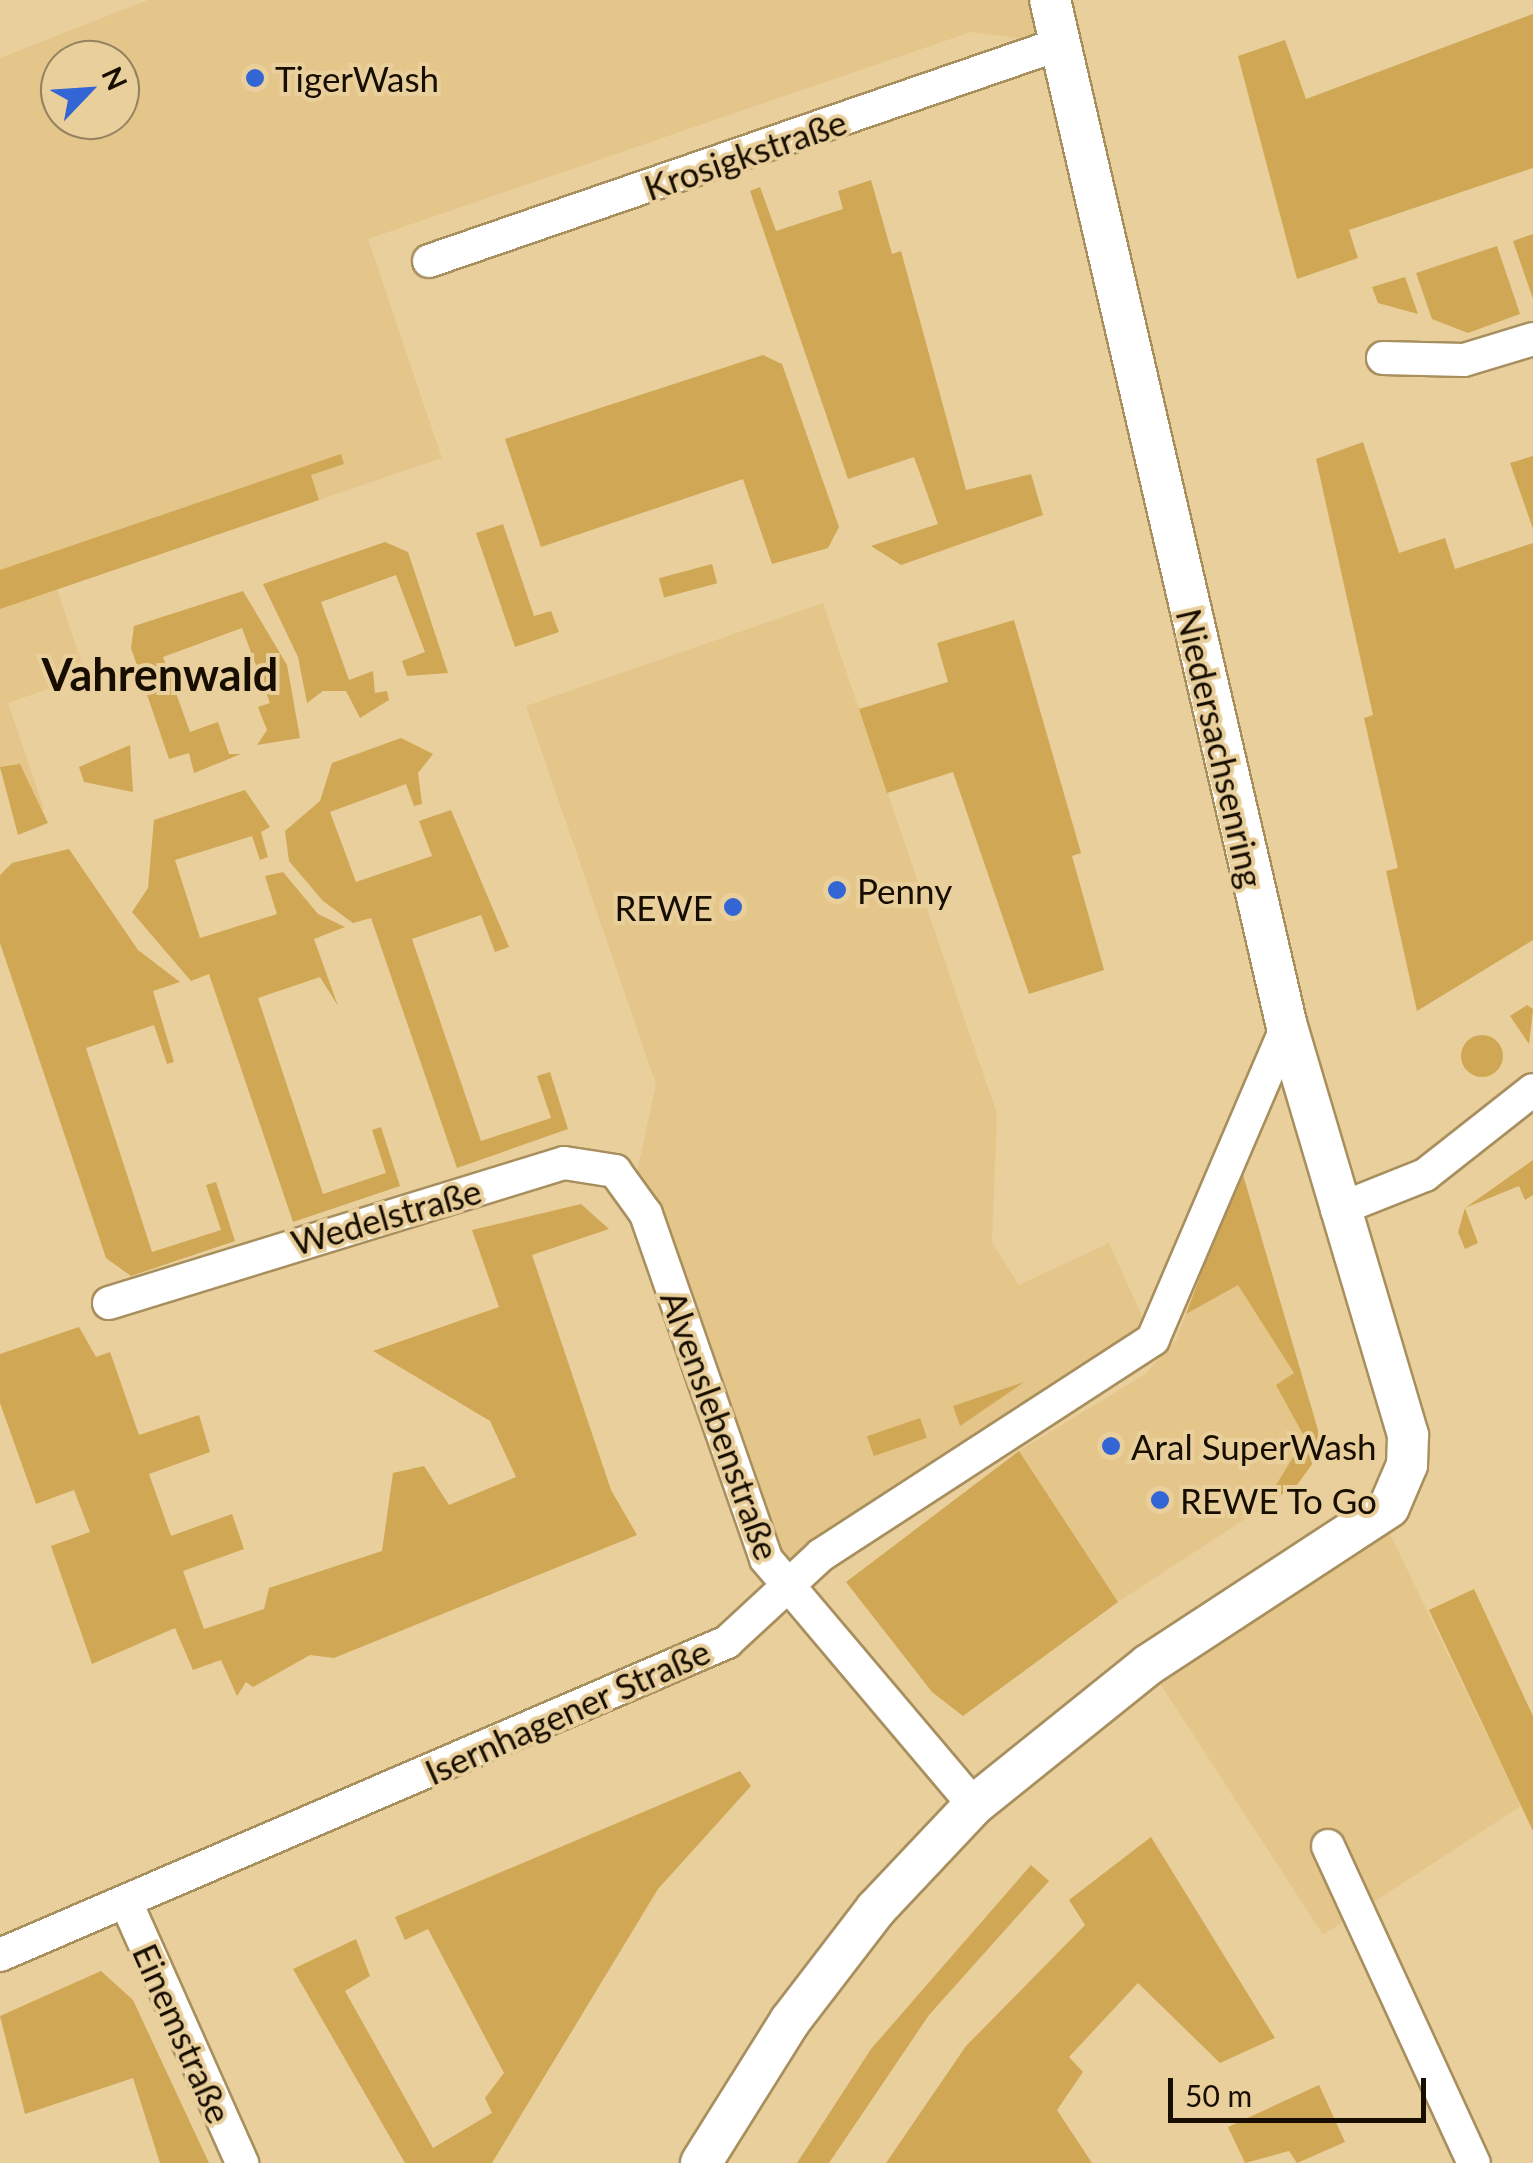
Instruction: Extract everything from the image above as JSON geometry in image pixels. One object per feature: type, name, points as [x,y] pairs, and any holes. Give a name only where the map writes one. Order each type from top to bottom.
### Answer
[{"type":"street","name":"Niedersachsenring","points":[[974,1805],[1088,1709],[1389,1507],[1400,1490],[1408,1435],[1337,1210],[1286,1027],[1050,0]]},
{"type":"street","name":"Krosigkstraße","points":[[429,261],[1060,44]]},
{"type":"street","points":[[1383,358],[1464,360],[1533,339]]},
{"type":"street","name":"Isernhagener Straße","points":[[0,1955],[728,1642],[821,1554],[1154,1339],[1286,1027]]},
{"type":"street","points":[[1337,1210],[1425,1175],[1533,1090]]},
{"type":"street","name":"Wedelstraße","points":[[109,1302],[564,1163],[615,1170],[646,1214]]},
{"type":"street","name":"Alvenslebenstraße","points":[[646,1214],[784,1590],[974,1805]]},
{"type":"street","points":[[701,2163],[801,2007],[974,1805]]},
{"type":"street","points":[[1328,1846],[1474,2163]]},
{"type":"street","name":"Einemstraße","points":[[126,1902],[242,2163]]},
{"type":"shaded area","points":[[148,0],[1050,0],[1060,44],[971,32],[368,239],[442,458],[57,589],[86,676],[8,703],[44,809],[18,818],[0,767],[0,58],[40,42],[40,140],[140,140],[140,40],[46,40]]},
{"type":"shaded area","points":[[1533,14],[1533,168],[1349,230],[1358,258],[1297,279],[1238,56],[1285,40],[1306,99]]},
{"type":"shaded area","points":[[871,180],[892,254],[901,251],[966,490],[1031,474],[1043,515],[901,565],[871,546],[938,524],[914,457],[848,479],[750,191],[760,187],[776,231],[843,209],[838,191]]},
{"type":"shaded area","points":[[1533,234],[1533,299],[1513,241]]},
{"type":"shaded area","points":[[1497,246],[1520,314],[1468,333],[1432,319],[1416,273]]},
{"type":"shaded area","points":[[1405,277],[1418,314],[1378,303],[1372,287]]},
{"type":"shaded area","points":[[763,355],[782,364],[839,527],[828,548],[772,564],[743,479],[541,547],[505,439]]},
{"type":"shaded area","points":[[1363,442],[1399,553],[1445,538],[1455,569],[1533,543],[1533,940],[1417,1011],[1386,871],[1398,868],[1364,718],[1373,715],[1316,459]]},
{"type":"shaded area","points":[[341,454],[344,464],[311,475],[319,500],[0,609],[0,570]]},
{"type":"shaded area","points":[[1533,456],[1533,529],[1510,463]]},
{"type":"shaded area","points":[[503,524],[534,616],[551,611],[559,632],[515,647],[476,533]]},
{"type":"shaded area","points":[[385,542],[408,552],[448,673],[407,676],[402,661],[425,652],[396,575],[321,602],[349,680],[373,671],[375,693],[387,691],[389,700],[360,718],[346,691],[323,691],[307,703],[298,657],[263,584]]},
{"type":"shaded area","points":[[712,564],[717,583],[664,598],[659,578]]},
{"type":"shaded area","points":[[243,591],[287,665],[300,738],[257,745],[267,730],[258,707],[270,703],[242,628],[163,657],[190,732],[218,722],[229,754],[241,754],[194,773],[189,753],[169,759],[131,648],[134,626]]},
{"type":"shaded area","points":[[823,603],[997,1114],[992,1242],[1019,1285],[1109,1243],[1151,1336],[784,1590],[633,1191],[656,1084],[526,706]]},
{"type":"shaded area","points":[[1014,620],[1081,853],[1072,856],[1104,970],[1029,994],[953,772],[887,793],[859,709],[948,682],[937,643]]},
{"type":"shaded area","points":[[401,738],[433,754],[418,773],[422,804],[414,806],[406,784],[330,812],[356,882],[432,856],[419,821],[451,810],[509,947],[495,952],[481,915],[412,939],[481,1141],[551,1118],[537,1076],[550,1072],[568,1129],[457,1168],[371,918],[353,923],[323,901],[289,861],[285,831],[320,801],[332,763]]},
{"type":"shaded area","points":[[130,745],[133,792],[84,782],[79,767]]},
{"type":"shaded area","points":[[20,764],[48,823],[18,835],[0,767]]},
{"type":"shaded area","points":[[245,790],[270,827],[261,832],[268,857],[260,860],[252,836],[175,860],[200,938],[277,914],[265,876],[283,872],[318,914],[345,927],[314,939],[338,1006],[320,977],[258,998],[323,1194],[386,1173],[372,1130],[381,1127],[400,1186],[293,1222],[209,974],[191,981],[132,912],[148,888],[154,820]]},
{"type":"shaded area","points":[[69,849],[138,950],[180,982],[153,991],[174,1062],[167,1064],[154,1025],[86,1048],[152,1252],[221,1230],[206,1185],[216,1182],[235,1241],[131,1276],[106,1258],[0,943],[0,875],[12,863]]},
{"type":"shaded area","points":[[1527,1005],[1533,1009],[1529,1044],[1510,1016]]},
{"type":"shaded area","points":[[1482,1035],[1497,1041],[1503,1056],[1497,1071],[1482,1077],[1467,1071],[1461,1056],[1467,1041]]},
{"type":"shaded area","points":[[1533,1160],[1533,1195],[1525,1200],[1519,1186],[1465,1208]]},
{"type":"shaded area","points":[[1241,1168],[1318,1456],[1297,1485],[1118,1602],[1019,1451],[1145,1374],[1176,1340]]},
{"type":"shaded area","points":[[1241,1168],[1318,1430],[1318,1456],[1297,1485],[1263,1506],[1305,1438],[1276,1385],[1294,1373],[1238,1285],[1186,1314]]},
{"type":"shaded area","points":[[581,1204],[609,1229],[532,1255],[611,1490],[637,1535],[334,1658],[310,1655],[253,1687],[246,1682],[237,1696],[221,1660],[193,1670],[175,1628],[92,1664],[51,1546],[90,1532],[74,1490],[36,1504],[0,1403],[0,1354],[79,1327],[96,1357],[110,1352],[139,1435],[199,1415],[210,1452],[149,1474],[171,1536],[232,1514],[244,1549],[183,1571],[204,1629],[264,1609],[269,1588],[382,1551],[393,1473],[424,1466],[449,1505],[516,1477],[490,1421],[373,1351],[499,1307],[472,1230]]},
{"type":"shaded area","points":[[1465,1208],[1478,1243],[1465,1249],[1458,1232]]},
{"type":"shaded area","points":[[1024,1382],[960,1426],[953,1406]]},
{"type":"shaded area","points":[[920,1418],[927,1438],[874,1456],[867,1436]]},
{"type":"shaded area","points":[[1019,1451],[1118,1602],[963,1716],[932,1692],[846,1582]]},
{"type":"shaded area","points":[[1380,1513],[1521,1806],[1323,1935],[1148,1665]]},
{"type":"shaded area","points":[[1474,1589],[1533,1716],[1533,1831],[1429,1610]]},
{"type":"shaded area","points":[[740,1771],[751,1786],[658,1889],[492,2163],[405,2163],[293,1969],[356,1939],[370,1976],[345,1991],[433,2148],[492,2113],[485,2098],[504,2073],[428,1929],[405,1940],[395,1917]]},
{"type":"shaded area","points":[[1151,1837],[1275,2038],[1220,2063],[1138,1983],[1069,2057],[1083,2072],[1057,2110],[1092,2163],[886,2163],[966,2046],[1085,1925],[1069,1900]]},
{"type":"shaded area","points":[[1031,1865],[1049,1881],[929,2015],[829,2163],[797,2163],[871,2049]]},
{"type":"shaded area","points":[[101,1971],[133,2000],[209,2163],[160,2163],[133,2078],[25,2114],[0,2016]]},
{"type":"shaded area","points":[[1319,2085],[1345,2142],[1297,2163],[1289,2151],[1245,2163],[1228,2127]]},
{"type":"place","name":"TigerWash","points":[[255,78]]},
{"type":"place","name":"Penny","points":[[837,890]]},
{"type":"place","name":"REWE","points":[[733,907]]},
{"type":"place","name":"Aral SuperWash","points":[[1111,1446]]},
{"type":"place","name":"REWE To Go","points":[[1160,1500]]},
{"type":"district","name":"Vahrenwald","points":[[160,675]]}]
